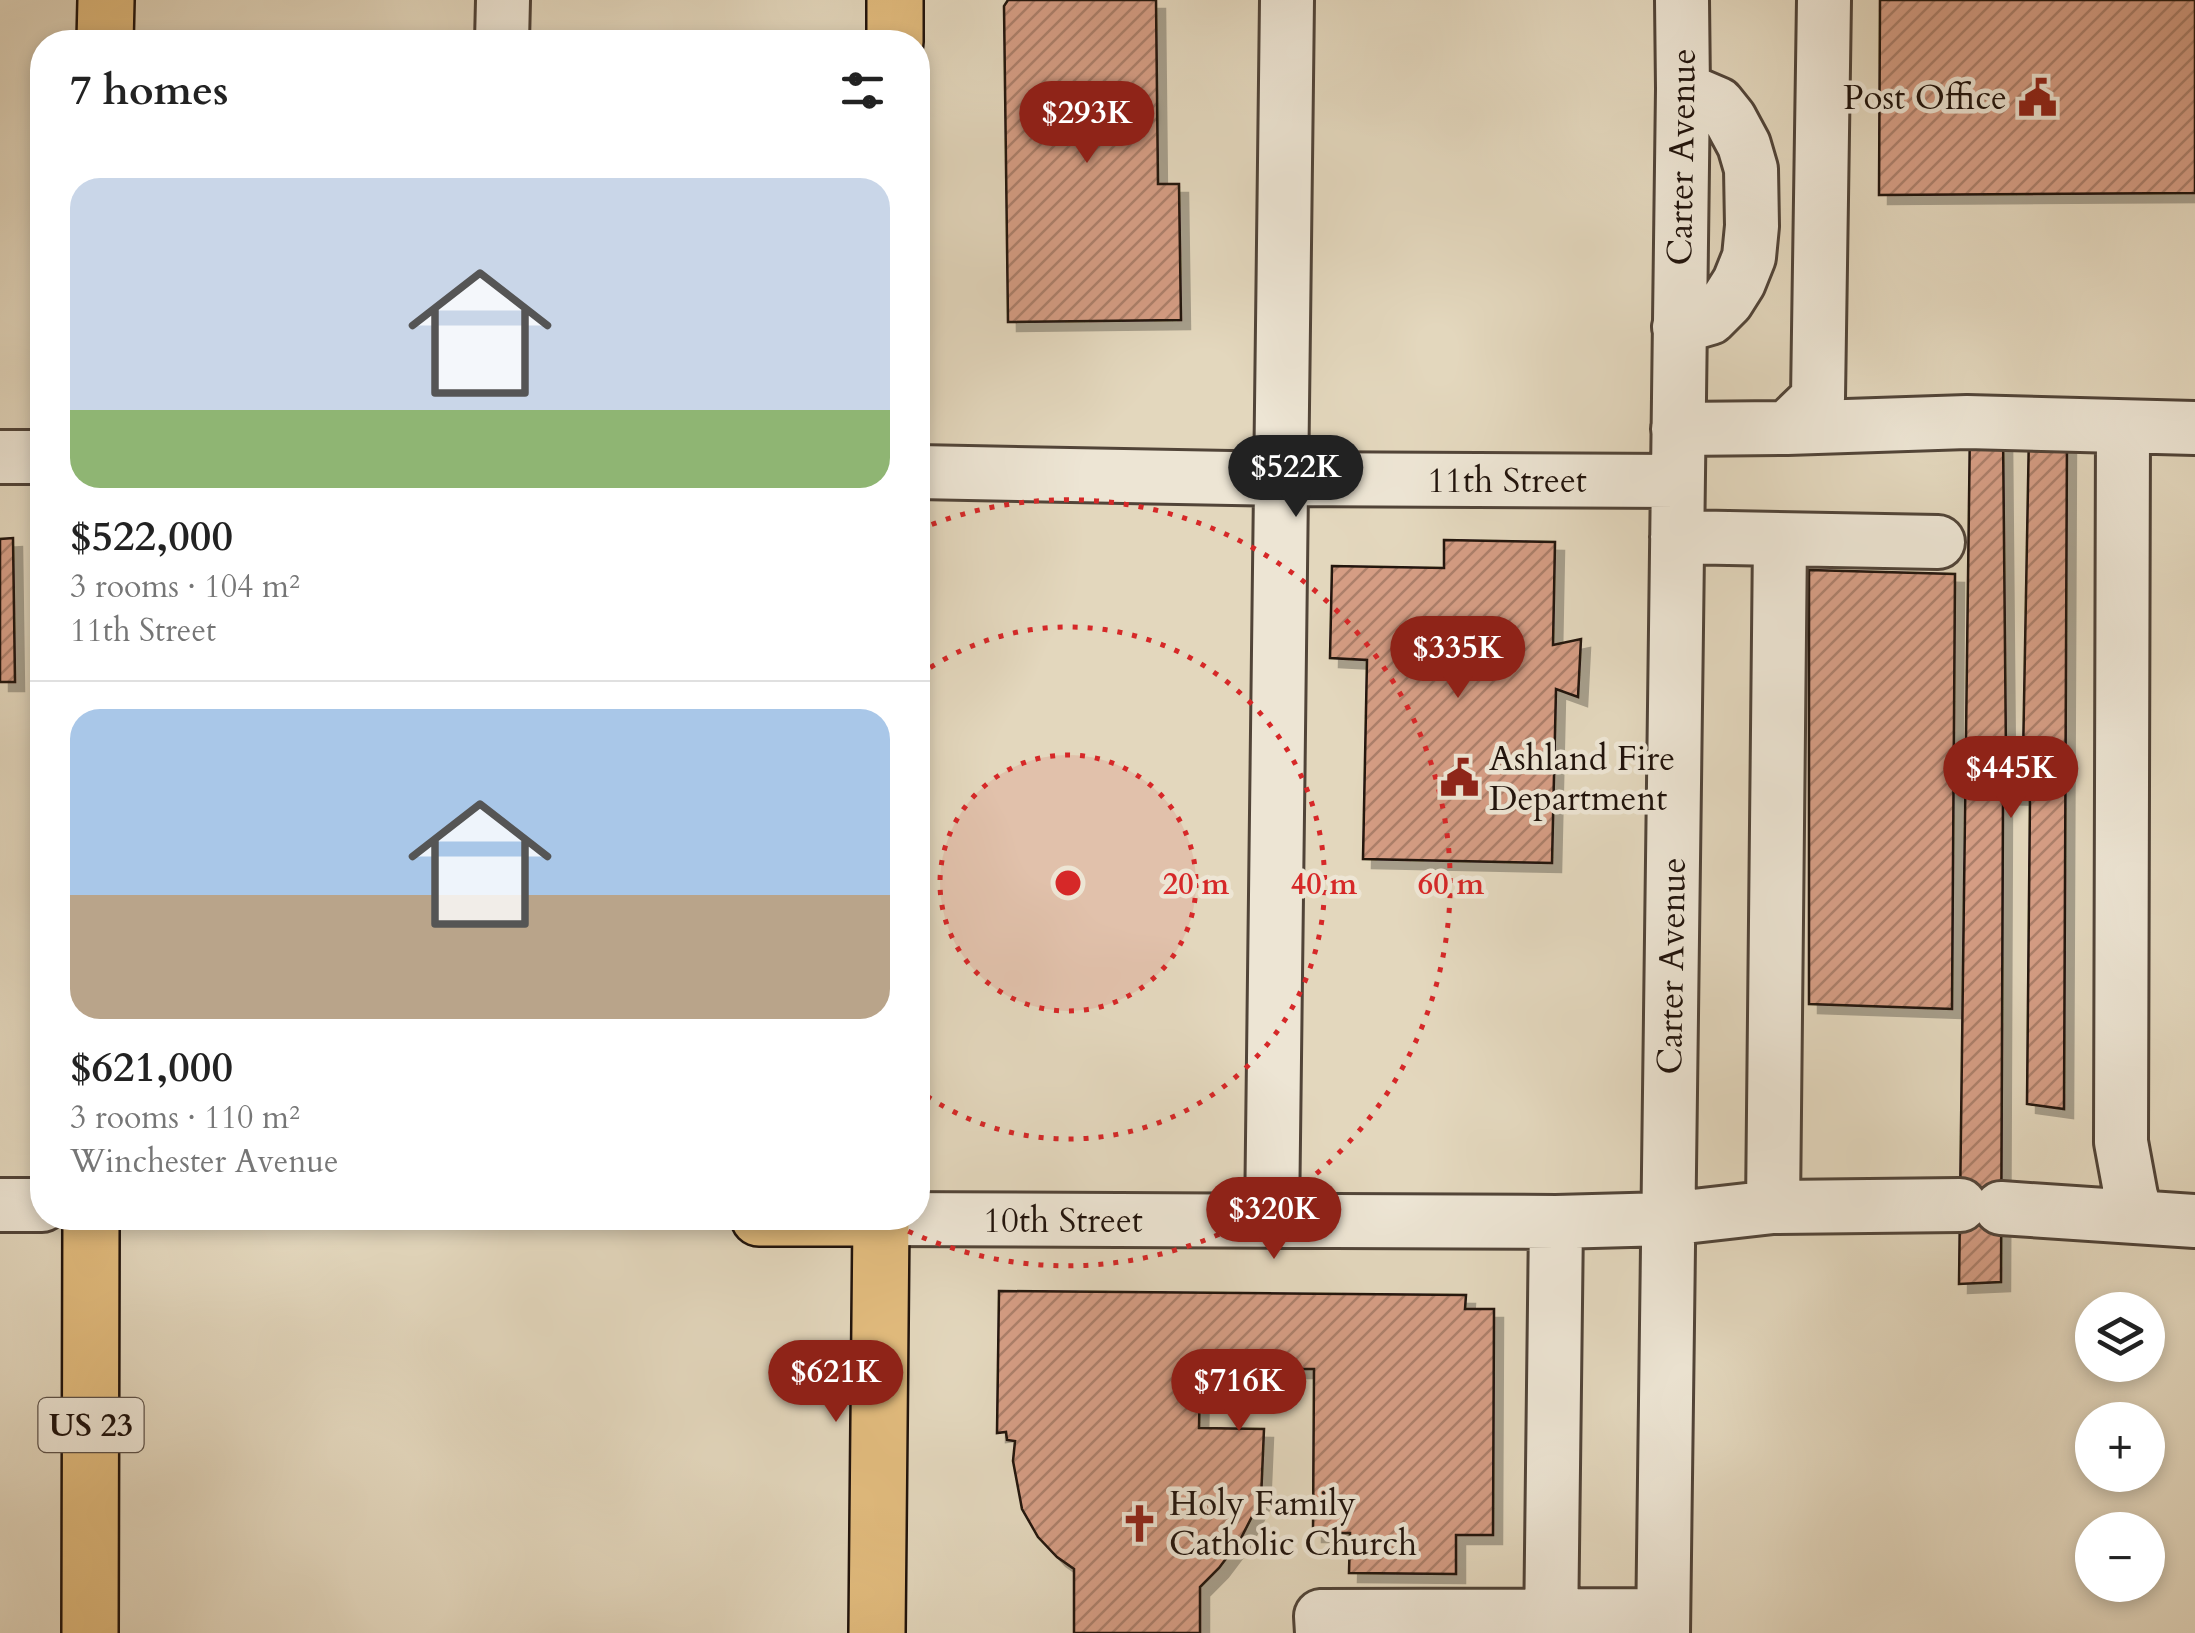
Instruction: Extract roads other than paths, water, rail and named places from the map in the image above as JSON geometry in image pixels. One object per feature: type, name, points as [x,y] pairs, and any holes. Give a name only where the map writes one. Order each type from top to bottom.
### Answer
[{"type":"main road","points":[[105,30],[106,0]]},
{"type":"main road","points":[[895,30],[896,0]]},
{"type":"main road","name":"US 23","points":[[90,1633],[91,1230]]},
{"type":"main road","points":[[877,1633],[880,1230]]},
{"type":"street","points":[[502,0],[502,30]]},
{"type":"street","points":[[1272,1221],[1287,0]]},
{"type":"street","name":"Carter Avenue","points":[[1663,1624],[1682,0]]},
{"type":"street","points":[[1787,428],[1818,398],[1824,0]]},
{"type":"street","points":[[1678,328],[1710,318],[1727,301],[1749,256],[1752,226],[1751,169],[1744,145],[1718,104],[1683,90]]},
{"type":"street","points":[[1678,429],[1968,422],[2195,428]]},
{"type":"street","points":[[2123,427],[2120,1142],[2138,1217]]},
{"type":"street","points":[[0,457],[30,457]]},
{"type":"street","name":"11th Street","points":[[930,472],[1677,481]]},
{"type":"street","points":[[1676,537],[1938,542]]},
{"type":"street","points":[[1773,1207],[1780,540]]},
{"type":"street","points":[[0,1204],[30,1205]]},
{"type":"street","name":"10th Street","points":[[930,1218],[1556,1222],[1667,1220],[1773,1207],[1981,1206],[2195,1221]]},
{"type":"street","points":[[1551,1624],[1556,1222]]},
{"type":"street","points":[[1322,1633],[1322,1616],[1509,1617],[1551,1624],[1663,1624]]},
{"type":"place","name":"Post Office","points":[[2037,97]]},
{"type":"place","name":"Ashland Fire Department","points":[[1459,778]]},
{"type":"place","name":"Holy Family Catholic Church","points":[[1139,1523]]}]
